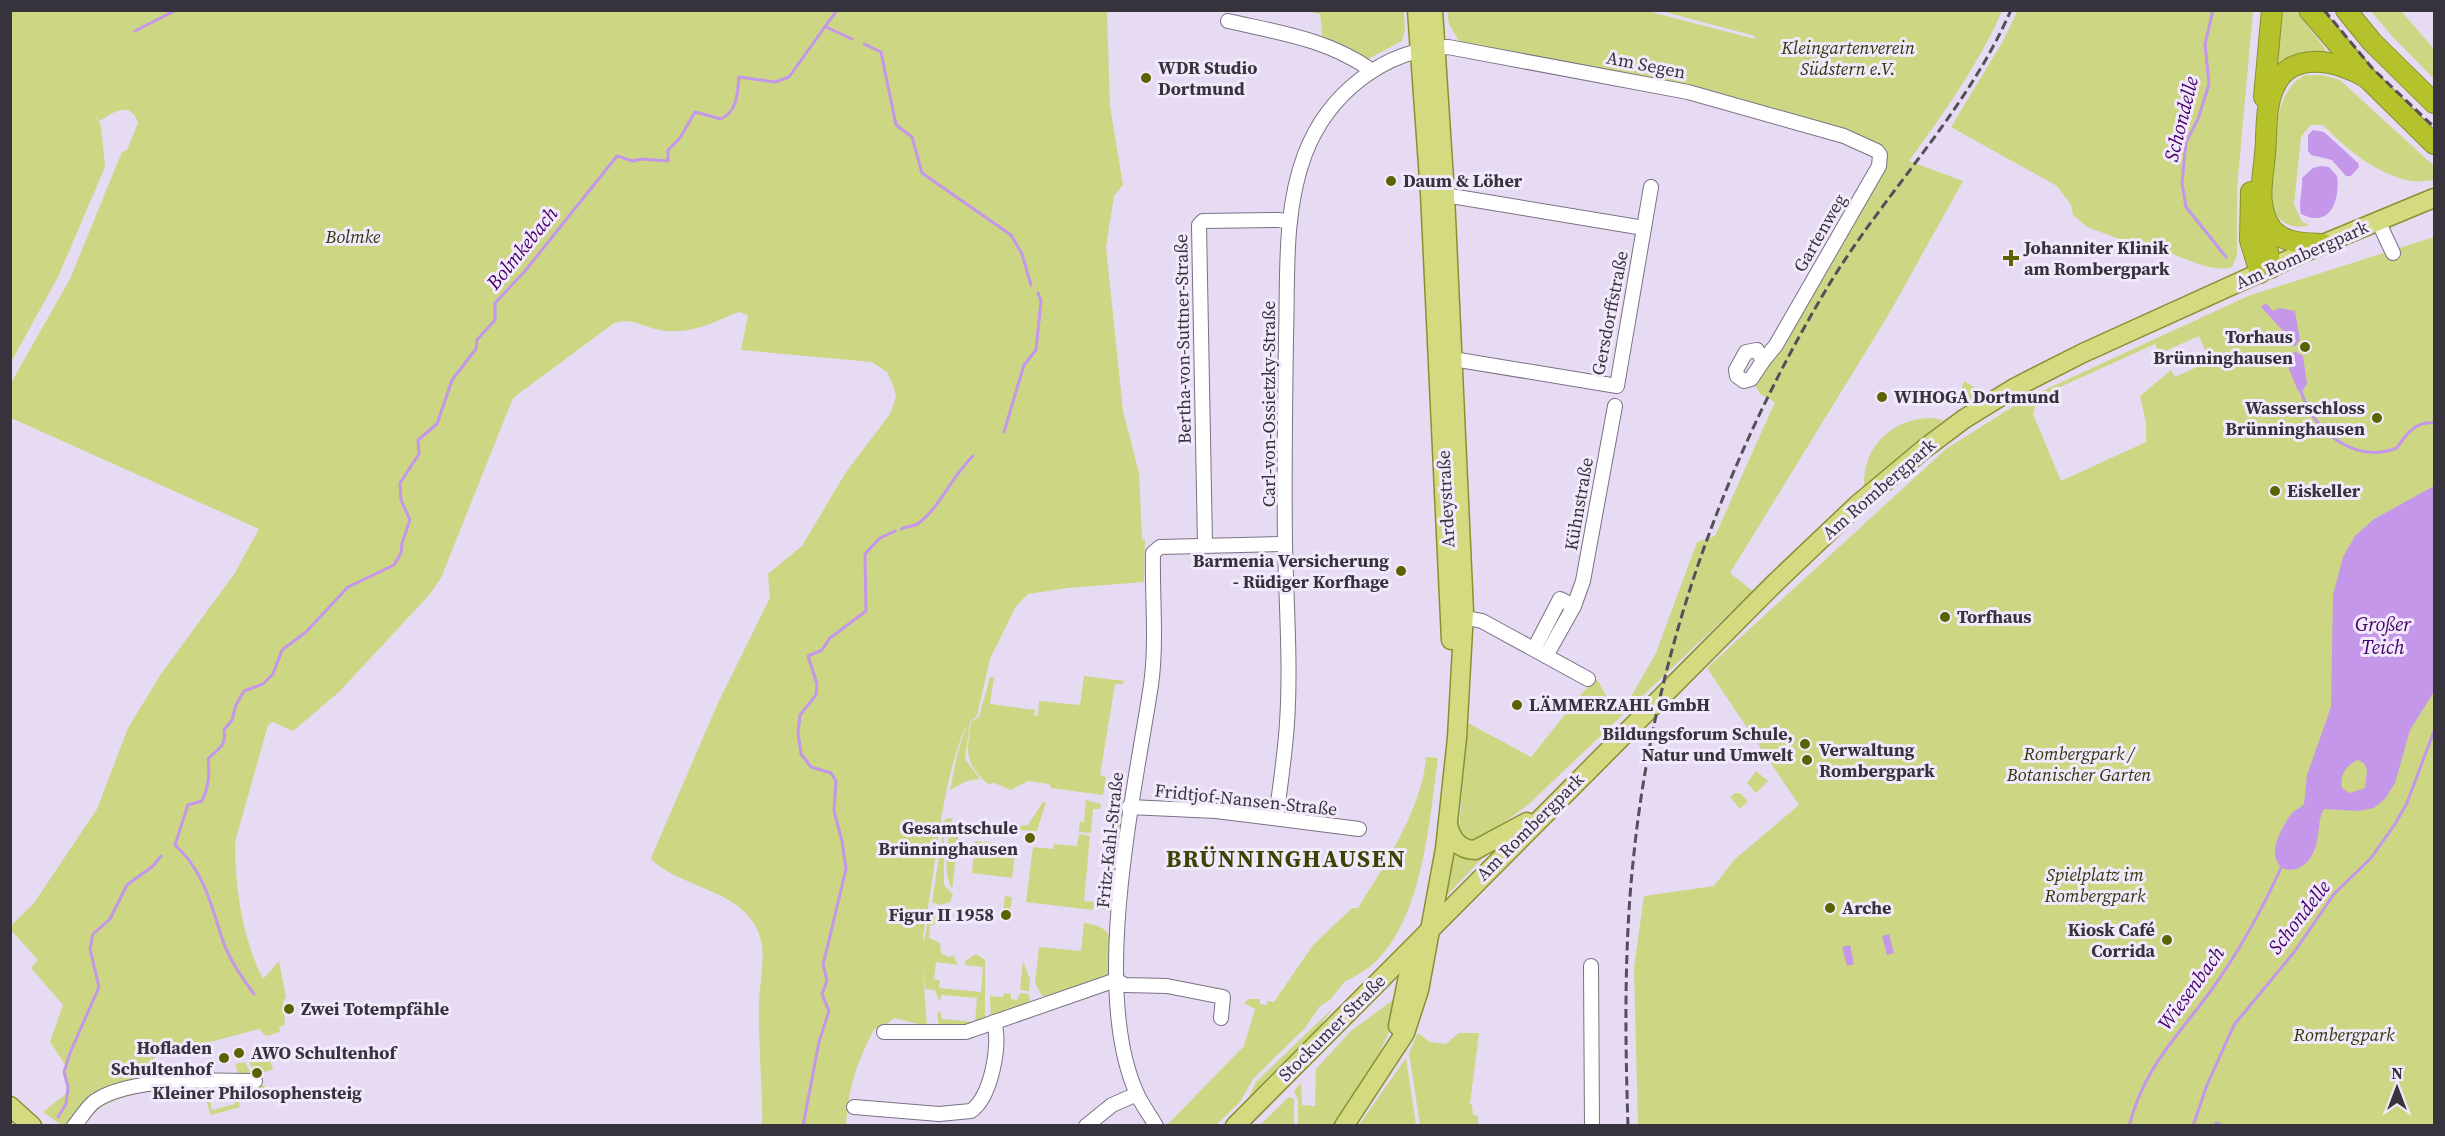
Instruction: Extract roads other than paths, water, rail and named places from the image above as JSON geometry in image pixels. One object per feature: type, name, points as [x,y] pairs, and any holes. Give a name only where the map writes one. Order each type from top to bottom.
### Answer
[{"type":"highway","points":[[2266,271],[2251,247],[2249,214],[2254,153],[2265,92],[2272,10]]},
{"type":"highway","points":[[2309,10],[2367,78],[2434,144]]},
{"type":"highway","points":[[2346,10],[2377,47],[2434,104]]},
{"type":"highway","points":[[2266,271],[2261,211],[2271,93],[2279,79],[2294,67],[2315,61],[2338,63],[2367,78]]},
{"type":"highway","points":[[2261,211],[2273,231],[2280,237],[2295,242],[2323,244]]},
{"type":"main road","name":"Ardeystraße","points":[[1344,1125],[1410,1022],[1421,984],[1448,824],[1457,738],[1458,616],[1453,359],[1445,195],[1428,48],[1417,10]]},
{"type":"main road","name":"Ardeystraße","points":[[1395,1048],[1441,811],[1458,616],[1428,48],[1433,10]]},
{"type":"main road","name":"Am Rombergpark","points":[[1430,930],[1776,582],[1857,506],[1964,418],[2016,387],[2083,354],[2323,244],[2434,198]]},
{"type":"main road","points":[[1448,824],[1455,842],[1467,850],[1475,850],[1547,811]]},
{"type":"main road","name":"Stockumer Straße","points":[[1235,1125],[1430,930]]},
{"type":"main road","points":[[10,1106],[32,1125]]},
{"type":"street","points":[[1228,21],[1327,45],[1349,55],[1371,70]]},
{"type":"street","name":"Carl-von-Ossietzky-Straße","points":[[1276,818],[1287,723],[1285,398],[1290,222],[1296,183],[1305,153],[1319,127],[1341,96],[1371,70],[1393,58],[1428,48]]},
{"type":"street","name":"Am Segen","points":[[1428,48],[1464,49],[1653,84],[1844,136]]},
{"type":"street","name":"Gartenweg","points":[[1763,361],[1776,345],[1879,165],[1880,155],[1877,151],[1844,136]]},
{"type":"street","name":"Gersdorffstraße","points":[[1453,359],[1617,386],[1651,187]]},
{"type":"street","name":"Gersdorffstraße","points":[[1445,195],[1644,228]]},
{"type":"street","name":"Bertha-von-Suttner-Straße","points":[[1205,545],[1198,225],[1203,221],[1219,220],[1290,222]]},
{"type":"street","points":[[2378,221],[2393,253]]},
{"type":"street","name":"Kühnstraße","points":[[1540,652],[1560,599],[1574,606],[1583,581],[1615,406]]},
{"type":"street","points":[[1205,545],[1285,544]]},
{"type":"street","name":"Fritz-Kahl-Straße","points":[[1156,1125],[1137,1094],[1122,1041],[1116,980],[1119,916],[1130,807],[1151,683],[1153,553],[1160,547],[1205,545]]},
{"type":"street","points":[[1458,616],[1482,621],[1588,679]]},
{"type":"street","name":"Fridtjof-Nansen-Straße","points":[[1130,807],[1216,811],[1359,829]]},
{"type":"street","points":[[1591,966],[1592,1125]]},
{"type":"street","points":[[884,1032],[956,1033],[1116,980],[1125,985],[1167,986],[1223,997],[1221,1018]]},
{"type":"street","points":[[854,1107],[939,1113],[971,1111],[982,1100],[997,1052],[994,1022]]},
{"type":"street","points":[[74,1125],[95,1101],[115,1092],[201,1079],[255,1081]]},
{"type":"street","points":[[1086,1125],[1112,1105],[1137,1094]]},
{"type":"water","points":[[2313,130],[2324,132],[2358,163],[2359,167],[2351,176],[2346,176],[2332,160],[2311,155],[2308,151],[2308,135]]},
{"type":"water","points":[[2329,167],[2337,176],[2337,194],[2335,203],[2326,215],[2311,218],[2301,214],[2302,178],[2313,168]]},
{"type":"water","points":[[2266,303],[2273,311],[2280,308],[2295,311],[2300,340],[2295,346],[2288,346],[2285,333],[2261,307]]},
{"type":"water","points":[[2296,352],[2303,356],[2307,384],[2303,390],[2298,391],[2289,369],[2288,354]]},
{"type":"water","name":"Großer Teich","points":[[2434,486],[2434,692],[2410,730],[2395,783],[2385,799],[2374,808],[2358,811],[2324,809],[2320,819],[2317,844],[2311,857],[2301,867],[2288,870],[2279,864],[2276,858],[2276,845],[2287,820],[2304,804],[2307,775],[2331,707],[2333,595],[2343,557],[2355,536],[2374,519]],"holes":[[[2357,760],[2364,763],[2367,770],[2365,788],[2350,793],[2342,788],[2342,779],[2347,768]]]},
{"type":"water","points":[[1889,934],[1894,953],[1887,955],[1882,936]]},
{"type":"water","points":[[1850,945],[1854,964],[1847,966],[1842,947]]},
{"type":"waterway","points":[[135,31],[176,10]]},
{"type":"waterway","name":"Bolmkebach","points":[[254,994],[226,948],[200,877],[175,845],[188,805],[202,801],[208,780],[208,759],[223,744],[224,730],[232,720],[236,705],[244,691],[263,684],[273,674],[282,650],[306,632],[348,587],[394,565],[401,553],[410,520],[401,500],[400,483],[419,454],[418,440],[437,424],[452,380],[476,349],[477,340],[495,320],[495,303],[525,271],[617,156],[633,161],[641,159],[668,161],[668,150],[680,138],[695,112],[721,119],[727,115],[736,101],[739,77],[775,82],[789,77],[837,10]]},
{"type":"waterway","name":"Schondelle","points":[[2213,10],[2205,44],[2209,84],[2198,119],[2186,142],[2182,183],[2186,207],[2226,257]]},
{"type":"waterway","points":[[826,27],[852,39]]},
{"type":"waterway","points":[[864,44],[881,52],[896,125],[912,137],[922,173],[1011,235],[1022,254],[1031,285]]},
{"type":"waterway","points":[[1004,432],[1024,365],[1036,350],[1041,301],[1038,293]]},
{"type":"waterway","name":"Schondelle","points":[[2300,388],[2314,417],[2324,429],[2336,440],[2365,452],[2381,452],[2397,448],[2408,433],[2417,426],[2434,423]]},
{"type":"waterway","points":[[901,529],[917,524],[926,516],[973,456]]},
{"type":"waterway","points":[[803,1126],[819,1042],[829,1011],[822,994],[827,980],[823,965],[846,869],[834,811],[836,781],[831,773],[811,767],[801,754],[798,733],[800,715],[816,695],[817,684],[808,656],[822,650],[830,638],[866,611],[865,554],[880,538],[895,531]]},
{"type":"waterway","name":"Schondelle","points":[[2193,1126],[2207,1085],[2234,1025],[2295,951],[2334,894],[2371,858],[2395,824],[2407,803],[2434,731]]},
{"type":"waterway","name":"Bolmkebach","points":[[58,1117],[66,1104],[68,1087],[64,1072],[99,987],[90,949],[93,934],[110,919],[127,885],[153,866],[161,856]]},
{"type":"waterway","name":"Wiesenbach","points":[[2129,1126],[2135,1105],[2152,1070],[2230,962],[2281,868]]},
{"type":"waterway","points":[[2216,1123],[2223,1126]]},
{"type":"railway","points":[[1628,1126],[1626,989],[1628,921],[1634,853],[1644,778],[1659,704],[1677,632],[1700,560],[1726,490],[1756,421],[1827,288],[1849,253],[1971,84],[1993,48],[2011,10]]},
{"type":"railway","points":[[2324,10],[2373,69],[2434,127]]},
{"type":"place","name":"WDR Studio Dortmund","points":[[1146,78]]},
{"type":"place","name":"Daum & Löher","points":[[1391,181]]},
{"type":"place","name":"Johanniter Klinik am Rombergpark","points":[[2011,258]]},
{"type":"place","name":"Torhaus Brünninghausen","points":[[2305,347]]},
{"type":"place","name":"WIHOGA Dortmund","points":[[1882,397]]},
{"type":"place","name":"Wasserschloss Brünninghausen","points":[[2377,418]]},
{"type":"place","name":"Eiskeller","points":[[2275,491]]},
{"type":"place","name":"Barmenia Versicherung - Rüdiger Korfhage","points":[[1401,571]]},
{"type":"place","name":"Torfhaus","points":[[1945,617]]},
{"type":"place","name":"LÄMMERZAHL GmbH","points":[[1517,705]]},
{"type":"place","name":"Bildungsforum Schule, Natur und Umwelt","points":[[1805,744]]},
{"type":"place","name":"Verwaltung Rombergpark","points":[[1807,760]]},
{"type":"place","name":"Gesamtschule Brünninghausen","points":[[1030,838]]},
{"type":"place","name":"Arche","points":[[1830,908]]},
{"type":"place","name":"Figur II 1958","points":[[1006,915]]},
{"type":"place","name":"Kiosk Café Corrida","points":[[2167,940]]},
{"type":"place","name":"Zwei Totempfähle","points":[[289,1009]]},
{"type":"place","name":"AWO Schultenhof","points":[[239,1053]]},
{"type":"place","name":"Hofladen Schultenhof","points":[[224,1058]]},
{"type":"place","name":"Kleiner Philosophensteig","points":[[257,1073]]},
{"type":"district","name":"BRÜNNINGHAUSEN","points":[[1286,859]]},
{"type":"park label","name":"Kleingartenverein Südstern e.V.","points":[[1848,58]]},
{"type":"park label","name":"Bolmke","points":[[353,237]]},
{"type":"park label","name":"Rombergpark / Botanischer Garten","points":[[2079,764]]},
{"type":"park label","name":"Spielplatz im Rombergpark","points":[[2095,885]]},
{"type":"park label","name":"Rombergpark","points":[[2344,1035]]}]
